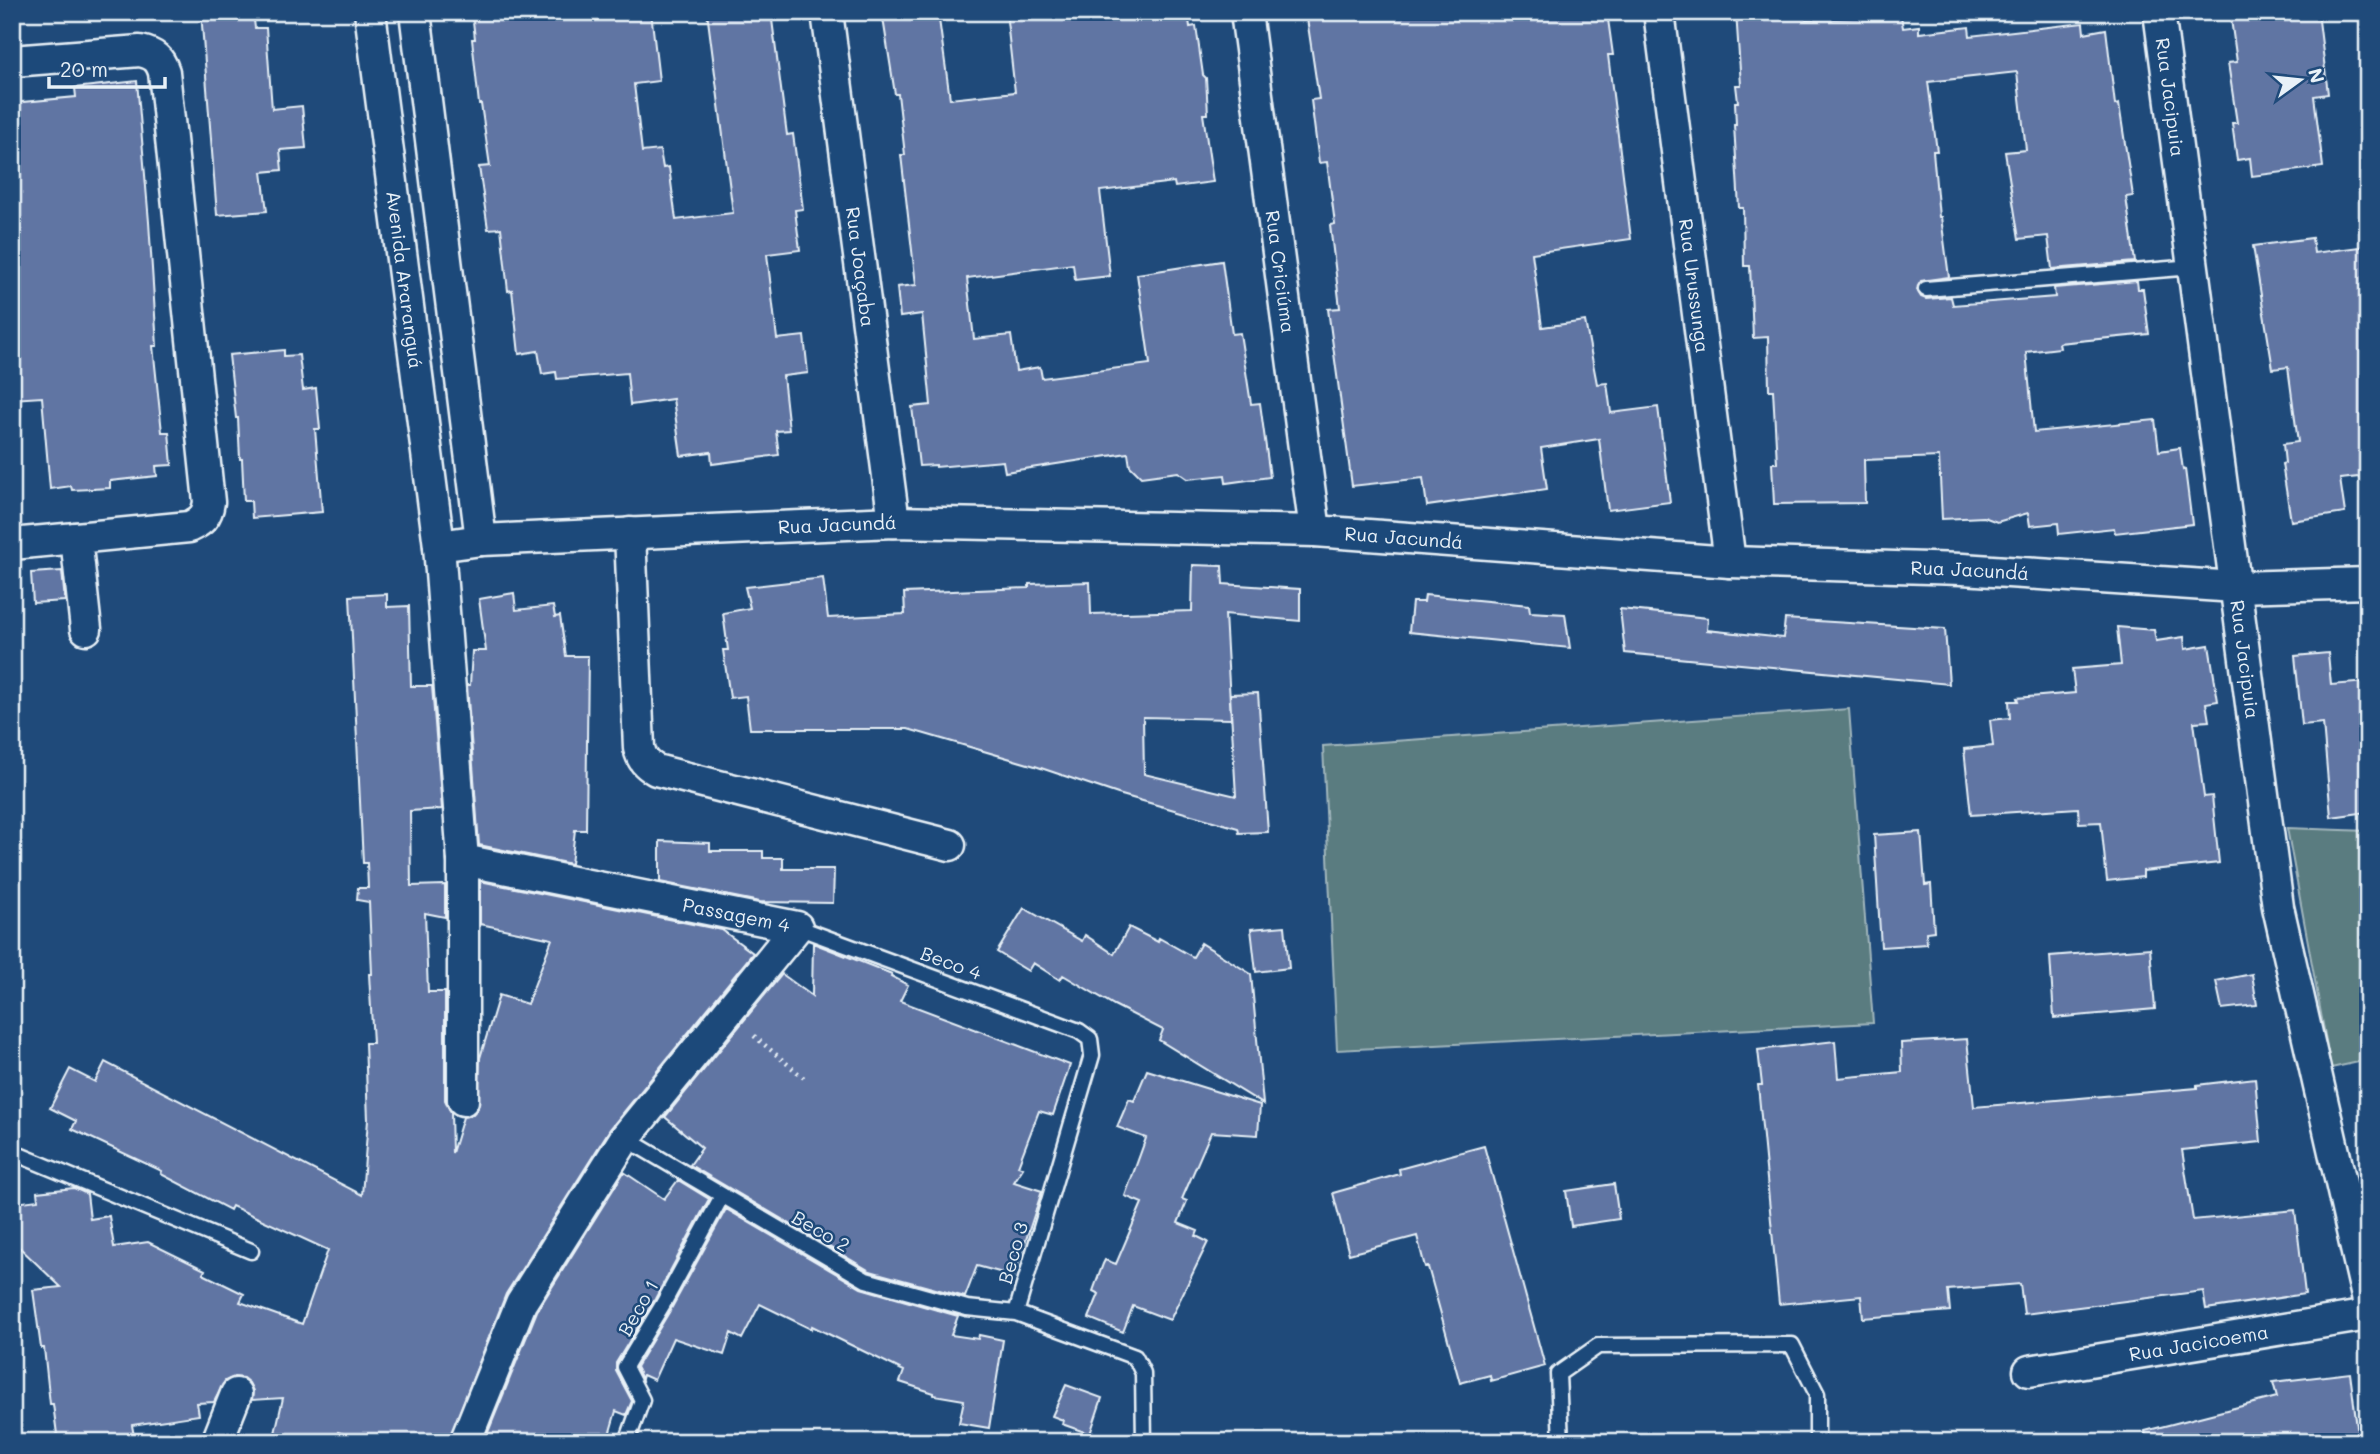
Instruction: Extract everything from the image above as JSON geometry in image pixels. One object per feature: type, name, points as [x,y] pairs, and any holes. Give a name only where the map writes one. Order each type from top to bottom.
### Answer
[{"type":"street","name":"Avenida Araranguá","points":[[370,12],[439,546]]},
{"type":"street","points":[[415,12],[481,540]]},
{"type":"street","name":"Rua Joaçaba","points":[[827,12],[894,522]]},
{"type":"street","name":"Rua Criciúma","points":[[1246,12],[1315,531]]},
{"type":"street","name":"Rua Urussunga","points":[[1659,12],[1730,562]]},
{"type":"street","name":"Rua Jacipuia","points":[[2159,12],[2278,907],[2368,1301]]},
{"type":"street","points":[[12,61],[140,51],[151,53],[160,61],[164,72],[209,502],[208,513],[200,522],[189,527],[12,544]]},
{"type":"street","points":[[387,141],[429,132]]},
{"type":"street","name":"Rua Jacundá","points":[[439,546],[481,540],[894,522],[1315,531],[1730,562],[1962,569],[2236,587],[2368,583]]},
{"type":"street","points":[[630,533],[639,748],[641,758],[648,765],[656,770],[950,845]]},
{"type":"street","points":[[76,538],[86,629]]},
{"type":"street","points":[[439,546],[463,860],[463,1100]]},
{"type":"street","name":"Passagem 4","points":[[463,860],[797,927],[625,1138],[521,1303],[465,1442]]},
{"type":"street","name":"Rua Jacicoema","points":[[2029,1371],[2368,1315]]},
{"type":"street","points":[[217,1442],[236,1394]]},
{"type":"lane","points":[[1926,289],[2193,267]]},
{"type":"lane","name":"Beco 4","points":[[797,927],[1079,1031],[1090,1039]]},
{"type":"lane","name":"Beco 3","points":[[1090,1039],[1092,1055],[1016,1313],[1135,1357],[1143,1373],[1144,1442]]},
{"type":"lane","name":"Beco 2","points":[[625,1138],[866,1280],[967,1308],[1016,1313]]},
{"type":"lane","points":[[12,1152],[251,1251]]},
{"type":"lane","name":"Beco 1","points":[[627,1442],[642,1400],[625,1367],[722,1196]]},
{"type":"lane","points":[[1560,1442],[1558,1374],[1598,1346],[1764,1345],[1792,1345],[1817,1394],[1817,1442]]},
{"type":"path","points":[[727,1013],[804,1078]]},
{"type":"green space","points":[[1849,709],[1873,1023],[1337,1050],[1323,746]]},
{"type":"green space","points":[[2287,828],[2368,831],[2368,1060],[2331,1068]]},
{"type":"building","points":[[201,12],[253,12],[255,28],[266,28],[272,109],[302,106],[306,148],[280,150],[282,170],[262,172],[267,211],[217,215]]},
{"type":"building","points":[[472,12],[651,12],[659,81],[634,84],[642,152],[660,150],[663,168],[669,167],[676,220],[733,213],[707,12],[771,12],[787,135],[793,134],[803,209],[795,210],[800,250],[767,254],[777,339],[804,336],[808,373],[783,376],[789,430],[776,431],[779,455],[712,464],[711,452],[681,456],[673,399],[630,405],[627,373],[557,379],[556,372],[542,374],[538,351],[519,354],[512,290],[508,291],[501,228],[488,229],[479,167],[490,166],[479,104]]},
{"type":"building","points":[[882,12],[938,12],[950,99],[1015,92],[1006,12],[1188,12],[1190,27],[1196,26],[1203,75],[1206,78],[1208,114],[1203,114],[1213,182],[1175,187],[1174,182],[1100,191],[1110,276],[1075,280],[1073,264],[967,278],[974,339],[1011,335],[1016,371],[1040,367],[1042,378],[1150,364],[1137,274],[1222,261],[1232,334],[1240,333],[1251,404],[1260,403],[1270,477],[1226,483],[1225,475],[1188,479],[1178,472],[1141,477],[1130,466],[1128,453],[1005,472],[1003,461],[919,466],[912,407],[931,405],[922,314],[900,317],[897,287],[916,285],[901,155],[905,155],[898,94],[895,94]]},
{"type":"building","points":[[1306,12],[1607,12],[1613,55],[1608,55],[1631,239],[1532,253],[1542,327],[1585,321],[1597,384],[1607,383],[1611,413],[1658,407],[1670,502],[1608,510],[1599,439],[1541,448],[1547,489],[1427,506],[1423,478],[1352,486],[1328,309],[1340,308],[1330,225],[1335,224],[1327,162],[1319,163],[1311,100],[1319,99]]},
{"type":"building","points":[[1736,12],[1806,12],[1806,20],[1901,16],[1903,28],[1919,26],[1919,33],[1969,27],[1970,36],[2083,23],[2084,33],[2106,29],[2115,105],[2119,104],[2133,196],[2126,197],[2135,262],[2052,269],[2048,236],[2019,239],[2005,152],[2026,150],[2017,72],[1928,82],[1937,151],[1933,151],[1939,217],[1949,277],[1921,281],[1917,290],[1921,297],[1926,299],[1951,297],[1953,305],[2055,297],[2054,288],[2137,281],[2138,289],[2143,289],[2149,334],[2059,343],[2060,348],[2026,352],[2034,432],[2155,420],[2159,451],[2180,448],[2192,524],[2115,533],[2114,528],[2059,534],[2058,523],[2030,526],[2028,513],[1997,522],[1984,517],[1942,519],[1939,457],[1864,460],[1865,503],[1774,504],[1772,463],[1777,463],[1773,390],[1769,390],[1768,337],[1753,338],[1750,266],[1744,266],[1743,208],[1739,208],[1734,125],[1735,102],[1738,102],[1736,85],[1741,85]]},
{"type":"building","points":[[2230,12],[2318,12],[2328,94],[2314,96],[2323,167],[2252,176],[2250,158],[2237,160],[2232,123],[2237,123],[2228,63],[2237,62]]},
{"type":"building","points":[[137,81],[157,346],[153,346],[162,432],[169,432],[172,465],[156,466],[157,476],[110,481],[110,488],[72,490],[71,486],[50,489],[42,397],[12,399],[12,103],[76,97],[75,88]]},
{"type":"building","points":[[2312,238],[2314,253],[2368,246],[2368,476],[2340,479],[2345,513],[2291,521],[2282,464],[2285,463],[2283,444],[2298,442],[2288,367],[2273,369],[2253,246]]},
{"type":"building","points":[[284,350],[284,356],[299,355],[303,390],[316,388],[320,429],[315,429],[322,512],[252,518],[251,501],[244,501],[238,418],[229,355]]},
{"type":"building","points":[[1193,565],[1222,566],[1223,584],[1300,589],[1300,621],[1225,614],[1231,719],[1143,717],[1144,774],[1236,796],[1230,694],[1258,693],[1268,832],[1239,833],[1238,828],[908,729],[750,729],[746,696],[730,698],[723,650],[728,650],[723,613],[750,608],[745,587],[823,578],[828,618],[905,614],[904,593],[1029,588],[1029,584],[1090,582],[1091,614],[1192,611]]},
{"type":"building","points":[[62,571],[65,601],[33,603],[31,573]]},
{"type":"building","points":[[514,593],[516,610],[553,606],[555,617],[560,616],[566,656],[588,656],[586,830],[575,830],[571,864],[479,845],[467,685],[470,685],[472,651],[486,651],[479,599]]},
{"type":"building","points":[[387,594],[387,607],[409,606],[411,686],[432,686],[442,809],[410,811],[411,886],[445,885],[445,917],[425,913],[428,992],[445,992],[445,1100],[451,1112],[452,1153],[463,1117],[472,1115],[478,1108],[480,1058],[499,995],[527,1004],[552,939],[480,924],[480,881],[722,930],[753,953],[610,1129],[506,1294],[448,1442],[369,1442],[338,1432],[335,1442],[273,1442],[283,1398],[252,1400],[253,1391],[249,1383],[243,1378],[234,1377],[225,1381],[214,1402],[197,1403],[199,1415],[132,1425],[135,1442],[58,1442],[33,1290],[61,1287],[18,1246],[15,1203],[38,1200],[37,1192],[74,1188],[87,1194],[90,1219],[109,1216],[114,1247],[148,1242],[205,1270],[203,1274],[244,1294],[240,1302],[302,1324],[328,1250],[232,1206],[230,1210],[161,1174],[162,1171],[72,1129],[76,1121],[50,1108],[70,1069],[95,1082],[105,1062],[362,1195],[368,1120],[365,1043],[373,1043],[369,974],[372,974],[369,902],[357,900],[358,888],[368,888],[367,863],[363,863],[350,596]]},
{"type":"building","points":[[1425,595],[1529,605],[1530,612],[1565,614],[1570,648],[1409,632],[1412,602],[1424,602]]},
{"type":"building","points":[[1620,609],[1708,618],[1707,630],[1783,638],[1785,619],[1945,629],[1949,684],[1625,653]]},
{"type":"building","points":[[2117,627],[2154,630],[2156,641],[2184,637],[2185,649],[2209,645],[2218,701],[2206,703],[2209,721],[2194,722],[2204,797],[2212,796],[2219,863],[2143,871],[2143,877],[2107,881],[2101,822],[2079,823],[2078,808],[1971,815],[1964,749],[1993,746],[1990,720],[2010,718],[2009,701],[2075,693],[2072,669],[2121,665]]},
{"type":"building","points":[[2328,653],[2331,685],[2368,682],[2368,812],[2331,817],[2323,723],[2302,725],[2295,656]]},
{"type":"building","points":[[1921,832],[1925,885],[1931,884],[1934,931],[1926,932],[1927,944],[1881,947],[1874,835]]},
{"type":"building","points":[[660,841],[710,843],[710,851],[763,851],[763,858],[783,858],[783,869],[834,869],[833,903],[760,902],[660,882]]},
{"type":"building","points":[[1024,908],[1082,941],[1085,935],[1114,954],[1129,927],[1158,942],[1159,938],[1193,957],[1201,943],[1251,974],[1263,1104],[1159,1040],[1163,1030],[1063,975],[1060,980],[1033,963],[1028,971],[997,952]]},
{"type":"building","points":[[1285,926],[1289,968],[1256,972],[1251,929]]},
{"type":"building","points":[[813,943],[892,974],[891,976],[908,985],[900,1001],[1070,1065],[1053,1115],[1039,1111],[1018,1166],[1023,1168],[1014,1182],[1042,1191],[1014,1276],[977,1266],[965,1297],[870,1271],[690,1165],[702,1148],[665,1117],[782,974],[812,996]]},
{"type":"building","points":[[2150,948],[2155,1009],[2054,1018],[2050,956]]},
{"type":"building","points":[[2252,974],[2257,1005],[2222,1009],[2216,981]]},
{"type":"building","points":[[1967,1039],[1974,1107],[2197,1088],[2197,1085],[2255,1078],[2261,1142],[2182,1150],[2193,1220],[2295,1210],[2305,1294],[2206,1309],[2203,1291],[2024,1314],[2020,1284],[1948,1290],[1950,1311],[1863,1318],[1861,1296],[1779,1304],[1758,1085],[1762,1085],[1758,1050],[1835,1041],[1838,1078],[1902,1072],[1901,1043]]},
{"type":"building","points":[[1147,1070],[1260,1105],[1258,1135],[1211,1132],[1182,1199],[1187,1201],[1178,1223],[1198,1231],[1196,1236],[1208,1242],[1170,1320],[1133,1306],[1123,1332],[1089,1318],[1099,1294],[1093,1291],[1103,1264],[1105,1260],[1116,1264],[1142,1203],[1125,1196],[1146,1138],[1117,1127],[1129,1099],[1134,1101]]},
{"type":"building","points":[[1484,1146],[1545,1366],[1491,1381],[1490,1375],[1460,1383],[1417,1236],[1349,1254],[1333,1193],[1400,1174],[1399,1169]]},
{"type":"building","points":[[624,1172],[664,1199],[678,1180],[709,1199],[655,1299],[616,1363],[616,1371],[632,1401],[626,1415],[616,1411],[607,1442],[484,1442],[537,1311]]},
{"type":"building","points":[[1614,1184],[1619,1219],[1571,1226],[1566,1191]]},
{"type":"building","points":[[726,1209],[861,1288],[958,1316],[951,1335],[978,1339],[979,1335],[1003,1340],[989,1428],[959,1423],[964,1400],[934,1395],[900,1382],[904,1371],[760,1304],[742,1339],[731,1333],[724,1355],[673,1338],[654,1380],[643,1375],[642,1379],[636,1367]]},
{"type":"building","points":[[2350,1373],[2359,1442],[2147,1442],[2145,1431],[2277,1397],[2273,1382]]},
{"type":"building","points":[[1066,1385],[1102,1398],[1090,1434],[1062,1424],[1063,1420],[1052,1416]]}]
